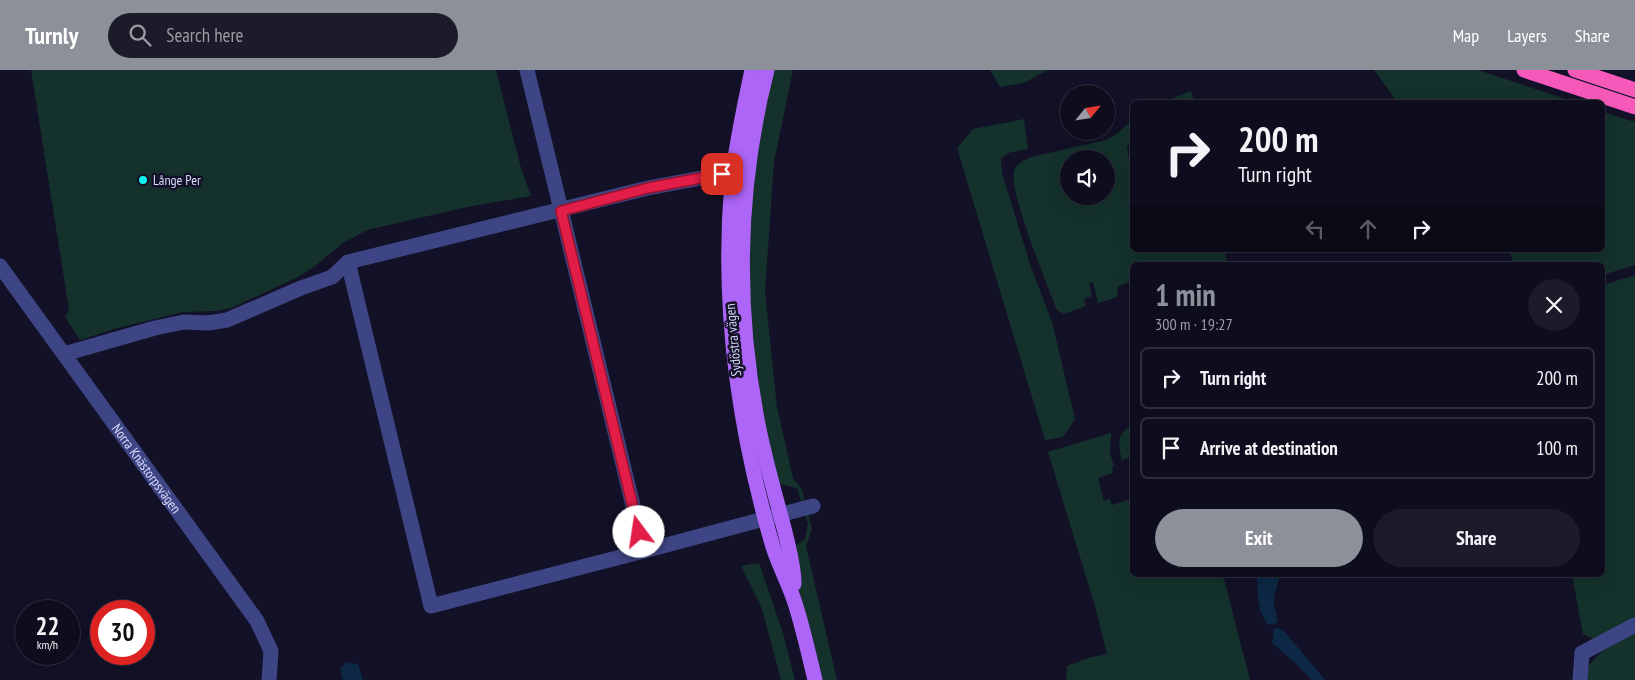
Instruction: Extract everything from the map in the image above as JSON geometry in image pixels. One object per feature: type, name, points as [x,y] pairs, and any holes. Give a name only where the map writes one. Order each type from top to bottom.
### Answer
[{"type":"highway","points":[[1524,70],[1635,107]]},
{"type":"highway","points":[[1575,70],[1635,90]]},
{"type":"main road","name":"Sydöstra vägen","points":[[752,70],[738,134],[733,172],[728,262],[731,331],[739,396],[773,517]]},
{"type":"main road","name":"Sydöstra vägen","points":[[767,70],[752,136],[746,185],[742,262],[746,344],[773,517],[773,549],[795,603],[815,680]]},
{"type":"street","points":[[527,70],[644,551]]},
{"type":"street","points":[[64,354],[155,328],[184,322],[208,323],[227,320],[301,288],[332,277],[348,262],[648,188],[733,172]]},
{"type":"street","points":[[348,262],[431,606],[813,506]]},
{"type":"street","name":"Norra Knästorpsvägen","points":[[0,266],[257,621],[271,651],[269,680]]},
{"type":"street","points":[[1580,680],[1582,653],[1635,625]]},
{"type":"green space","points":[[31,70],[496,70],[521,168],[531,196],[472,206],[367,230],[343,243],[314,267],[296,278],[231,308],[216,311],[183,312],[118,328],[80,340],[65,317],[69,310]]},
{"type":"green space","points":[[773,70],[793,70],[774,162],[765,292],[777,407],[793,478],[802,490],[812,529],[806,546],[837,680],[822,680],[799,591],[791,549],[805,539],[808,524],[797,488],[780,484],[774,468],[756,379],[748,279],[754,168]]},
{"type":"green space","points":[[990,70],[1048,70],[1024,83],[1000,87]]},
{"type":"green space","points":[[1374,70],[1478,70],[1569,100],[1396,100]]},
{"type":"green space","points":[[1191,91],[1193,100],[1168,100]]},
{"type":"green space","points":[[1605,113],[1635,122],[1635,265],[1605,274],[1605,262],[1512,262],[1510,252],[1605,252]]},
{"type":"green space","points":[[1024,119],[1028,149],[1008,153],[1001,159],[1002,173],[1031,267],[1052,322],[1075,419],[1063,437],[1045,440],[957,148],[973,129]]},
{"type":"green space","points":[[1130,122],[1130,145],[1127,146],[1130,165],[1130,252],[1225,252],[1227,262],[1130,262],[1130,282],[1117,287],[1118,297],[1098,303],[1093,282],[1089,283],[1092,296],[1084,299],[1086,306],[1064,314],[1057,310],[1030,239],[1017,198],[1014,181],[1015,168],[1031,157],[1060,150],[1060,205],[1115,205],[1115,150],[1062,150],[1106,140],[1115,140],[1115,135]]},
{"type":"green space","points":[[1635,275],[1635,619],[1595,640],[1583,634],[1572,577],[1605,577],[1605,284]]},
{"type":"green space","points":[[1130,427],[1130,458],[1122,460],[1119,445],[1123,432]]},
{"type":"green space","points":[[1111,433],[1110,453],[1114,466],[1112,467],[1113,473],[1098,478],[1104,501],[1110,499],[1112,505],[1130,499],[1130,577],[1224,577],[1250,680],[1066,680],[1067,666],[1088,658],[1107,654],[1095,606],[1048,452]]},
{"type":"green space","points":[[759,563],[783,633],[795,680],[781,680],[762,609],[741,566]]},
{"type":"green space","points":[[1635,633],[1635,680],[1587,680],[1588,666],[1605,648]]},
{"type":"water","points":[[1257,577],[1279,577],[1274,600],[1277,623],[1268,625],[1258,601]]},
{"type":"water","points":[[1274,628],[1285,632],[1325,680],[1312,680],[1272,643]]},
{"type":"water","points":[[346,662],[358,664],[363,680],[343,680],[340,669]]},
{"type":"place","name":"Långe Per","points":[[143,180]]},
{"type":"route","points":[[639,532],[561,211],[648,188],[722,174]]}]
